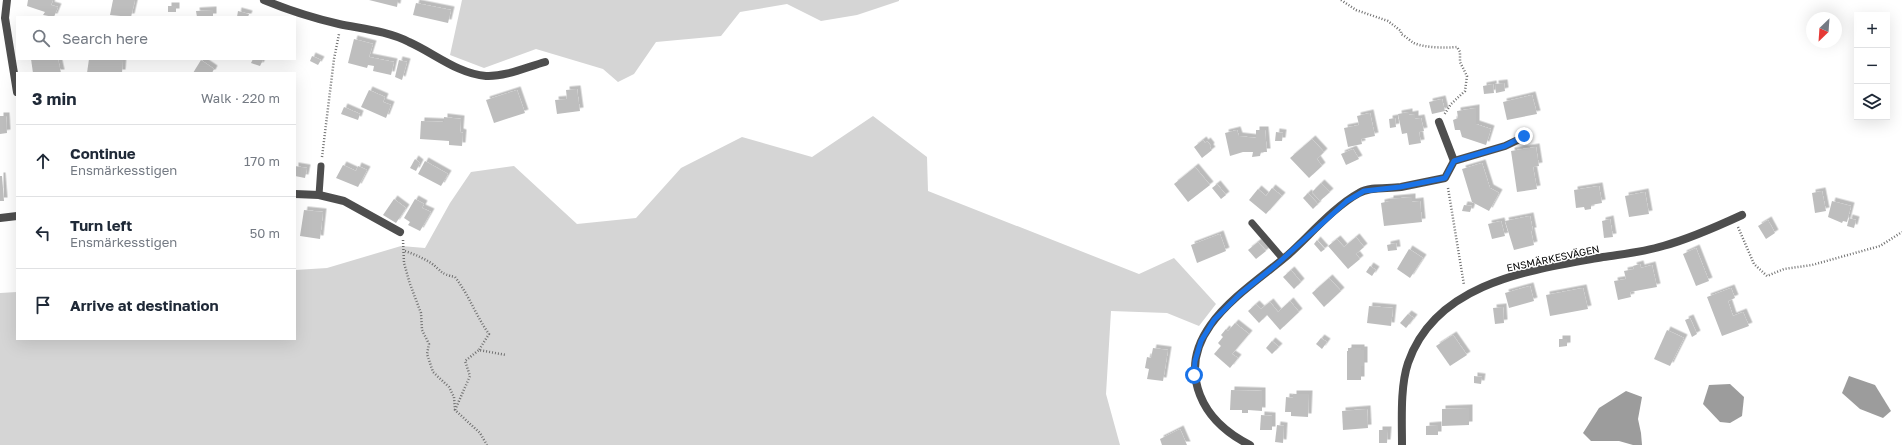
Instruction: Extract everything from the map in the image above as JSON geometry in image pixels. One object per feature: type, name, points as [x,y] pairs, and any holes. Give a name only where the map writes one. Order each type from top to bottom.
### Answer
[{"type":"street","points":[[7,0],[5,18],[16,86]]},
{"type":"street","points":[[264,0],[289,10],[339,24],[392,34],[463,70],[478,75],[498,75],[545,62]]},
{"type":"street","points":[[1439,122],[1454,161]]},
{"type":"street","points":[[1250,445],[1237,438],[1220,425],[1202,398],[1194,375],[1195,361],[1201,341],[1214,320],[1240,294],[1283,259],[1358,193],[1445,178],[1454,161],[1505,146],[1524,136]]},
{"type":"street","points":[[296,194],[319,195],[344,201],[400,232]]},
{"type":"street","points":[[0,218],[16,216]]},
{"type":"street","name":"ENSMÄRKESVÄGEN","points":[[1402,445],[1403,398],[1408,363],[1420,340],[1434,321],[1465,296],[1490,283],[1526,272],[1662,247],[1738,217]]},
{"type":"lane","points":[[319,195],[321,166]]},
{"type":"lane","points":[[1252,223],[1283,259]]},
{"type":"path","points":[[1341,0],[1356,10],[1388,21],[1401,31],[1401,34],[1409,37],[1414,43],[1444,48],[1457,47],[1460,52],[1460,62],[1467,76],[1465,91],[1451,104],[1439,122]]},
{"type":"path","points":[[321,166],[334,59],[339,33]]},
{"type":"path","points":[[1445,178],[1463,274],[1465,296]]},
{"type":"path","points":[[1738,217],[1754,264],[1768,276],[1784,269],[1812,265],[1880,246],[1902,232]]},
{"type":"path","points":[[400,232],[404,241],[404,264],[421,313],[422,330],[429,344],[427,354],[433,372],[449,387],[454,397],[455,410],[480,433],[487,445]]},
{"type":"path","points":[[405,251],[418,255],[433,264],[444,275],[456,277],[465,289],[479,320],[489,334],[479,350],[465,361],[470,376],[455,410]]},
{"type":"path","points":[[479,350],[506,355]]},
{"type":"shaded area","points":[[462,0],[899,1],[857,15],[821,21],[787,4],[740,12],[721,36],[656,42],[634,74],[618,82],[603,69],[536,49],[484,68],[450,55]]},
{"type":"shaded area","points":[[873,116],[927,157],[928,191],[1139,274],[1174,258],[1216,304],[1199,326],[1167,313],[1111,311],[1106,394],[1120,445],[0,445],[0,293],[16,292],[16,340],[296,340],[296,270],[327,268],[401,246],[425,248],[450,203],[471,172],[514,166],[577,224],[636,218],[681,168],[742,137],[812,157]]},
{"type":"shaded area","points":[[1849,376],[1875,385],[1891,411],[1883,418],[1860,409],[1842,393]]},
{"type":"shaded area","points":[[1730,384],[1744,397],[1742,416],[1730,423],[1720,422],[1703,404],[1709,385]]},
{"type":"shaded area","points":[[1626,391],[1642,397],[1638,419],[1642,445],[1633,445],[1619,441],[1591,441],[1583,433],[1599,408]]},
{"type":"building","points":[[28,0],[53,0],[51,5],[58,7],[54,16],[48,16],[43,15],[45,12],[27,6]]},
{"type":"building","points":[[113,0],[135,0],[131,16],[110,15]]},
{"type":"building","points":[[369,0],[398,0],[397,7]]},
{"type":"building","points":[[416,3],[451,10],[448,23],[413,15]]},
{"type":"building","points":[[168,6],[176,6],[176,12],[168,12]]},
{"type":"building","points":[[213,10],[213,16],[197,16],[196,11]]},
{"type":"building","points":[[238,11],[249,14],[248,16],[237,16]]},
{"type":"building","points":[[354,39],[373,44],[369,57],[394,62],[391,75],[373,71],[374,66],[368,65],[367,68],[348,63]]},
{"type":"building","points":[[312,56],[321,60],[318,65],[310,61]]},
{"type":"building","points":[[31,60],[58,60],[61,72],[33,72]]},
{"type":"building","points":[[89,60],[123,60],[122,72],[87,72]]},
{"type":"building","points":[[201,60],[214,69],[212,72],[194,72]]},
{"type":"building","points":[[252,60],[263,60],[260,66],[251,63]]},
{"type":"building","points":[[399,60],[407,62],[402,80],[395,77]]},
{"type":"building","points":[[1504,83],[1505,91],[1496,93],[1495,84]]},
{"type":"building","points":[[1493,84],[1494,93],[1484,94],[1483,86]]},
{"type":"building","points":[[577,89],[580,111],[557,114],[555,100],[567,99],[566,90]]},
{"type":"building","points":[[369,90],[385,97],[383,102],[391,105],[386,118],[361,107]]},
{"type":"building","points":[[517,90],[525,113],[494,123],[486,100]]},
{"type":"building","points":[[1532,95],[1537,114],[1507,120],[1503,102]]},
{"type":"building","points":[[1442,99],[1445,111],[1432,114],[1429,102]]},
{"type":"building","points":[[344,107],[360,114],[358,120],[341,114]]},
{"type":"building","points":[[1476,108],[1476,124],[1491,129],[1486,145],[1462,137],[1460,130],[1455,130],[1453,120],[1458,118],[1457,111]]},
{"type":"building","points":[[1409,112],[1409,115],[1415,114],[1415,119],[1421,118],[1424,131],[1419,132],[1421,143],[1409,145],[1407,133],[1402,134],[1398,114]]},
{"type":"building","points":[[1370,113],[1375,136],[1361,139],[1362,144],[1348,147],[1344,128],[1359,125],[1357,116]]},
{"type":"building","points":[[0,116],[6,116],[7,133],[0,134]]},
{"type":"building","points":[[444,117],[461,119],[460,132],[463,133],[462,146],[449,145],[449,141],[420,139],[421,121],[444,122]]},
{"type":"building","points":[[1395,118],[1396,127],[1390,128],[1389,119]]},
{"type":"building","points":[[1237,130],[1239,136],[1256,138],[1256,130],[1265,130],[1267,152],[1261,152],[1260,156],[1252,157],[1253,152],[1243,152],[1230,156],[1225,133]]},
{"type":"building","points":[[1276,132],[1283,133],[1282,141],[1275,141]]},
{"type":"building","points":[[1312,139],[1324,152],[1317,159],[1322,166],[1309,178],[1290,158]]},
{"type":"building","points":[[1203,140],[1205,143],[1207,141],[1212,150],[1202,158],[1194,147]]},
{"type":"building","points":[[1536,147],[1539,166],[1533,167],[1537,189],[1517,192],[1511,151]]},
{"type":"building","points":[[1353,149],[1359,159],[1346,165],[1341,154]]},
{"type":"building","points":[[415,159],[420,163],[416,171],[410,168]]},
{"type":"building","points":[[425,161],[448,174],[441,186],[418,174]]},
{"type":"building","points":[[1482,163],[1490,188],[1499,193],[1489,211],[1472,202],[1462,169]]},
{"type":"building","points":[[343,165],[356,171],[358,166],[367,170],[358,187],[336,178]]},
{"type":"building","points":[[296,166],[307,168],[305,178],[296,176]]},
{"type":"building","points":[[1195,167],[1210,185],[1188,202],[1174,184]]},
{"type":"building","points":[[0,176],[2,176],[4,201],[0,201]]},
{"type":"building","points":[[1321,183],[1330,192],[1320,201],[1312,192]]},
{"type":"building","points":[[1217,184],[1226,195],[1221,199],[1212,188]]},
{"type":"building","points":[[1599,186],[1602,203],[1591,205],[1591,209],[1585,210],[1584,207],[1576,208],[1574,190]]},
{"type":"building","points":[[1272,188],[1282,196],[1266,214],[1249,200],[1258,189],[1266,196]]},
{"type":"building","points":[[1822,191],[1826,211],[1815,213],[1812,193]]},
{"type":"building","points":[[1645,192],[1649,214],[1629,217],[1625,196]]},
{"type":"building","points":[[1308,193],[1318,204],[1313,209],[1303,198]]},
{"type":"building","points":[[1412,197],[1412,202],[1420,201],[1422,222],[1384,226],[1381,203],[1390,201],[1390,199]]},
{"type":"building","points":[[394,199],[406,208],[396,223],[383,215]]},
{"type":"building","points":[[415,199],[424,204],[422,208],[431,212],[420,231],[408,225],[410,222],[404,218]]},
{"type":"building","points":[[1832,201],[1851,206],[1847,222],[1843,221],[1842,223],[1828,217]]},
{"type":"building","points":[[1464,205],[1472,206],[1470,212],[1462,211]]},
{"type":"building","points":[[304,210],[323,212],[320,239],[300,236]]},
{"type":"building","points":[[1530,216],[1534,245],[1514,250],[1505,221]]},
{"type":"building","points":[[1849,218],[1856,220],[1854,228],[1847,226]]},
{"type":"building","points":[[1610,219],[1613,237],[1604,238],[1602,221]]},
{"type":"building","points":[[1768,220],[1775,233],[1766,239],[1758,226]]},
{"type":"building","points":[[1501,221],[1505,236],[1492,239],[1488,224]]},
{"type":"building","points":[[1220,234],[1226,251],[1197,263],[1191,245]]},
{"type":"building","points":[[1356,237],[1364,247],[1356,254],[1360,259],[1348,269],[1328,246],[1337,239],[1344,247]]},
{"type":"building","points":[[1317,240],[1325,249],[1321,252],[1314,244]]},
{"type":"building","points":[[1258,242],[1266,251],[1256,259],[1248,250]]},
{"type":"building","points":[[1396,243],[1397,250],[1388,251],[1387,245]]},
{"type":"building","points":[[1696,248],[1709,281],[1696,286],[1683,254]]},
{"type":"building","points":[[1409,249],[1423,258],[1410,278],[1397,269]]},
{"type":"building","points":[[1640,264],[1641,268],[1652,265],[1657,287],[1630,292],[1631,297],[1618,300],[1614,281],[1626,279],[1624,271],[1634,269],[1633,266]]},
{"type":"building","points":[[1370,266],[1376,270],[1372,276],[1366,272]]},
{"type":"building","points":[[1291,270],[1301,282],[1294,289],[1283,277]]},
{"type":"building","points":[[1329,278],[1341,291],[1324,307],[1312,293]]},
{"type":"building","points":[[1530,286],[1534,301],[1509,308],[1505,293]]},
{"type":"building","points":[[1583,288],[1588,309],[1550,316],[1546,295]]},
{"type":"building","points":[[1731,288],[1735,298],[1728,301],[1733,316],[1743,312],[1749,326],[1722,336],[1707,297]]},
{"type":"building","points":[[1290,301],[1299,312],[1280,330],[1267,315],[1259,323],[1248,311],[1256,304],[1261,309],[1270,302],[1278,312]]},
{"type":"building","points":[[1369,306],[1393,308],[1391,326],[1367,323]]},
{"type":"building","points":[[1503,307],[1504,323],[1495,324],[1493,308]]},
{"type":"building","points":[[1408,314],[1414,318],[1406,328],[1400,323]]},
{"type":"building","points":[[1690,318],[1697,334],[1692,337],[1685,320]]},
{"type":"building","points":[[1235,323],[1249,334],[1232,354],[1238,358],[1230,368],[1214,354],[1221,346],[1218,343],[1223,337],[1221,335],[1226,329],[1228,331]]},
{"type":"building","points":[[1667,330],[1684,338],[1670,366],[1654,359]]},
{"type":"building","points":[[1453,335],[1467,355],[1450,366],[1436,346]]},
{"type":"building","points":[[1321,338],[1327,342],[1322,349],[1316,344]]},
{"type":"building","points":[[1559,339],[1567,339],[1567,346],[1559,347]]},
{"type":"building","points":[[1272,341],[1279,347],[1272,354],[1266,348]]},
{"type":"building","points":[[1153,348],[1168,350],[1163,381],[1147,379],[1149,369],[1145,368],[1147,357],[1151,358]]},
{"type":"building","points":[[1348,348],[1361,348],[1361,350],[1364,350],[1364,366],[1361,366],[1361,380],[1347,380]]},
{"type":"building","points":[[1474,376],[1482,377],[1481,384],[1474,383]]},
{"type":"building","points":[[1231,390],[1262,391],[1262,411],[1248,410],[1248,413],[1242,413],[1242,410],[1230,410]]},
{"type":"building","points":[[1293,394],[1309,394],[1308,417],[1291,416],[1291,412],[1285,412],[1286,397],[1293,398]]},
{"type":"building","points":[[1469,408],[1469,425],[1442,426],[1442,409]]},
{"type":"building","points":[[1367,409],[1368,428],[1343,430],[1342,411]]},
{"type":"building","points":[[1261,415],[1272,416],[1272,430],[1260,430]]},
{"type":"building","points":[[1277,425],[1284,426],[1283,443],[1275,442]]},
{"type":"building","points":[[1438,425],[1438,435],[1426,435],[1426,426]]},
{"type":"building","points":[[1180,429],[1187,445],[1162,445],[1160,439]]},
{"type":"building","points":[[1379,430],[1388,430],[1387,443],[1379,443]]},
{"type":"route","points":[[1194,375],[1195,361],[1201,341],[1214,320],[1240,294],[1276,265],[1347,201],[1358,193],[1384,188],[1400,187],[1445,178],[1454,161],[1505,146],[1524,136]]}]
